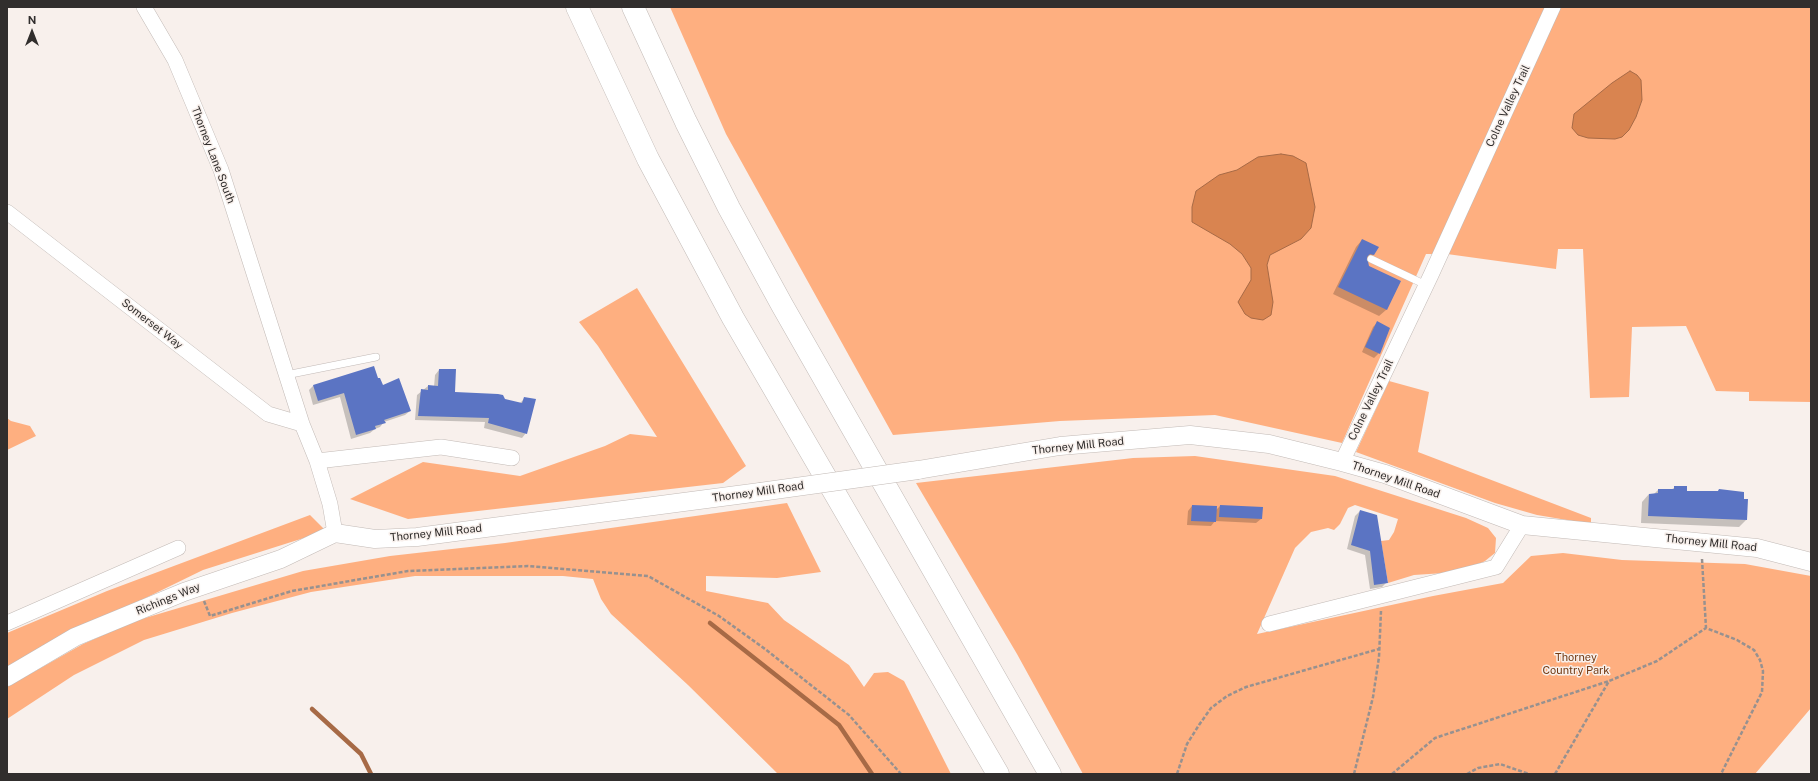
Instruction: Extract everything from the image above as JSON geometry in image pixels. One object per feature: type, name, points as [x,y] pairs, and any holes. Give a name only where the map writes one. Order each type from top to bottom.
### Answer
[{"type":"highway","points":[[577,7],[648,159],[729,312],[998,774]]},
{"type":"highway","points":[[633,7],[689,128],[778,298],[1050,774]]},
{"type":"street","name":"Thorney Lane South","points":[[144,7],[175,60],[221,170],[286,376],[302,424],[317,461],[330,504],[335,533]]},
{"type":"street","name":"Colne Valley Trail","points":[[1343,459],[1426,285],[1553,7]]},
{"type":"street","name":"Somerset Way","points":[[7,212],[268,414],[302,424]]},
{"type":"street","name":"Thorney Mill Road","points":[[335,533],[374,538],[416,537],[918,470],[1060,446],[1190,435],[1269,444],[1343,459],[1522,525],[1757,548],[1811,562]]},
{"type":"street","points":[[317,461],[440,447],[512,458]]},
{"type":"street","points":[[1269,624],[1496,567],[1522,525]]},
{"type":"street","name":"Richings Way","points":[[7,677],[75,637],[198,587],[281,558],[335,533]]},
{"type":"street","points":[[7,623],[178,548]]},
{"type":"lane","points":[[1371,259],[1426,285]]},
{"type":"lane","points":[[286,376],[376,357]]},
{"type":"path","points":[[1702,542],[1706,628]]},
{"type":"path","points":[[198,587],[210,616],[292,591],[408,571],[528,566],[648,576],[718,616],[766,649],[849,715],[901,774]]},
{"type":"path","points":[[1354,774],[1373,697],[1379,649],[1382,604]]},
{"type":"path","points":[[1392,774],[1435,738],[1609,681],[1657,661],[1706,628]]},
{"type":"path","points":[[1706,628],[1737,640],[1754,650],[1760,660],[1763,671],[1762,692],[1721,774]]},
{"type":"path","points":[[1177,774],[1187,744],[1199,725],[1211,708],[1227,696],[1259,683],[1379,649]]},
{"type":"path","points":[[1555,774],[1609,681]]},
{"type":"path","points":[[1468,774],[1478,768],[1500,764],[1529,774]]},
{"type":"green space","points":[[670,7],[1811,7],[1811,402],[1749,401],[1749,392],[1716,391],[1686,326],[1632,327],[1629,397],[1590,398],[1583,249],[1558,249],[1556,269],[1447,254],[1426,254],[1342,443],[1215,415],[1060,421],[893,435],[726,134]]},
{"type":"green space","points":[[637,288],[746,466],[723,483],[408,519],[350,499],[423,462],[520,476],[605,446],[630,434],[657,437],[598,346],[579,322]]},
{"type":"green space","points":[[1389,381],[1429,392],[1418,452],[1591,518],[1591,524],[1537,515],[1495,503],[1356,452]]},
{"type":"green space","points":[[7,418],[11,421],[30,426],[36,436],[7,450]]},
{"type":"green space","name":"Thorney Country Park","points":[[1195,456],[1335,476],[1466,518],[1488,528],[1496,538],[1495,553],[1485,561],[1473,567],[1459,572],[1414,575],[1388,583],[1381,541],[1389,540],[1394,532],[1398,519],[1355,505],[1348,508],[1340,524],[1334,530],[1328,528],[1311,532],[1295,548],[1257,634],[1433,596],[1503,583],[1531,556],[1563,553],[1622,560],[1745,564],[1811,576],[1811,708],[1755,774],[1083,774],[1017,654],[916,483],[1133,458]]},
{"type":"green space","points":[[787,503],[821,572],[777,578],[706,576],[706,591],[768,603],[784,620],[849,665],[864,687],[874,673],[888,672],[904,681],[951,774],[778,774],[688,685],[611,614],[601,599],[593,579],[563,576],[415,576],[311,592],[232,613],[144,640],[74,675],[7,719],[7,687],[83,644],[135,621],[303,571],[390,556],[505,543]]},
{"type":"green space","points":[[310,515],[326,531],[203,570],[76,632],[7,670],[7,633],[107,591]]},
{"type":"shaded area","points":[[1630,71],[1637,75],[1641,80],[1642,100],[1636,117],[1629,130],[1622,137],[1615,139],[1588,138],[1578,135],[1572,128],[1574,114],[1612,83]]},
{"type":"shaded area","points":[[1281,154],[1293,156],[1306,163],[1315,207],[1311,228],[1301,239],[1270,255],[1267,265],[1273,302],[1271,315],[1263,320],[1251,318],[1245,314],[1238,302],[1251,280],[1251,268],[1242,254],[1230,244],[1192,222],[1192,207],[1196,191],[1219,175],[1237,170],[1258,157]]},
{"type":"building","points":[[1362,239],[1379,247],[1374,255],[1370,254],[1367,257],[1369,266],[1401,281],[1387,310],[1338,287]]},
{"type":"building","points":[[1377,321],[1390,328],[1380,354],[1365,347]]},
{"type":"building","points":[[374,366],[378,378],[380,378],[383,385],[399,378],[411,411],[384,420],[386,423],[375,426],[376,429],[356,435],[344,393],[318,401],[313,385]]},
{"type":"building","points":[[439,369],[456,369],[455,392],[498,394],[503,395],[505,399],[522,403],[524,397],[536,399],[527,434],[488,423],[489,418],[418,416],[421,389],[428,390],[428,385],[438,386]]},
{"type":"building","points":[[1674,486],[1687,486],[1687,491],[1718,491],[1719,489],[1744,492],[1744,499],[1748,499],[1747,520],[1648,516],[1649,494],[1658,493],[1658,489],[1674,489]]},
{"type":"building","points":[[1192,505],[1217,506],[1216,522],[1191,521]]},
{"type":"building","points":[[1220,505],[1263,507],[1262,519],[1219,517]]},
{"type":"building","points":[[1360,510],[1377,515],[1388,583],[1374,585],[1370,551],[1351,545]]},
{"type":"waterway","points":[[710,623],[839,725],[872,774]]},
{"type":"waterway","points":[[312,709],[361,754],[371,774]]}]
